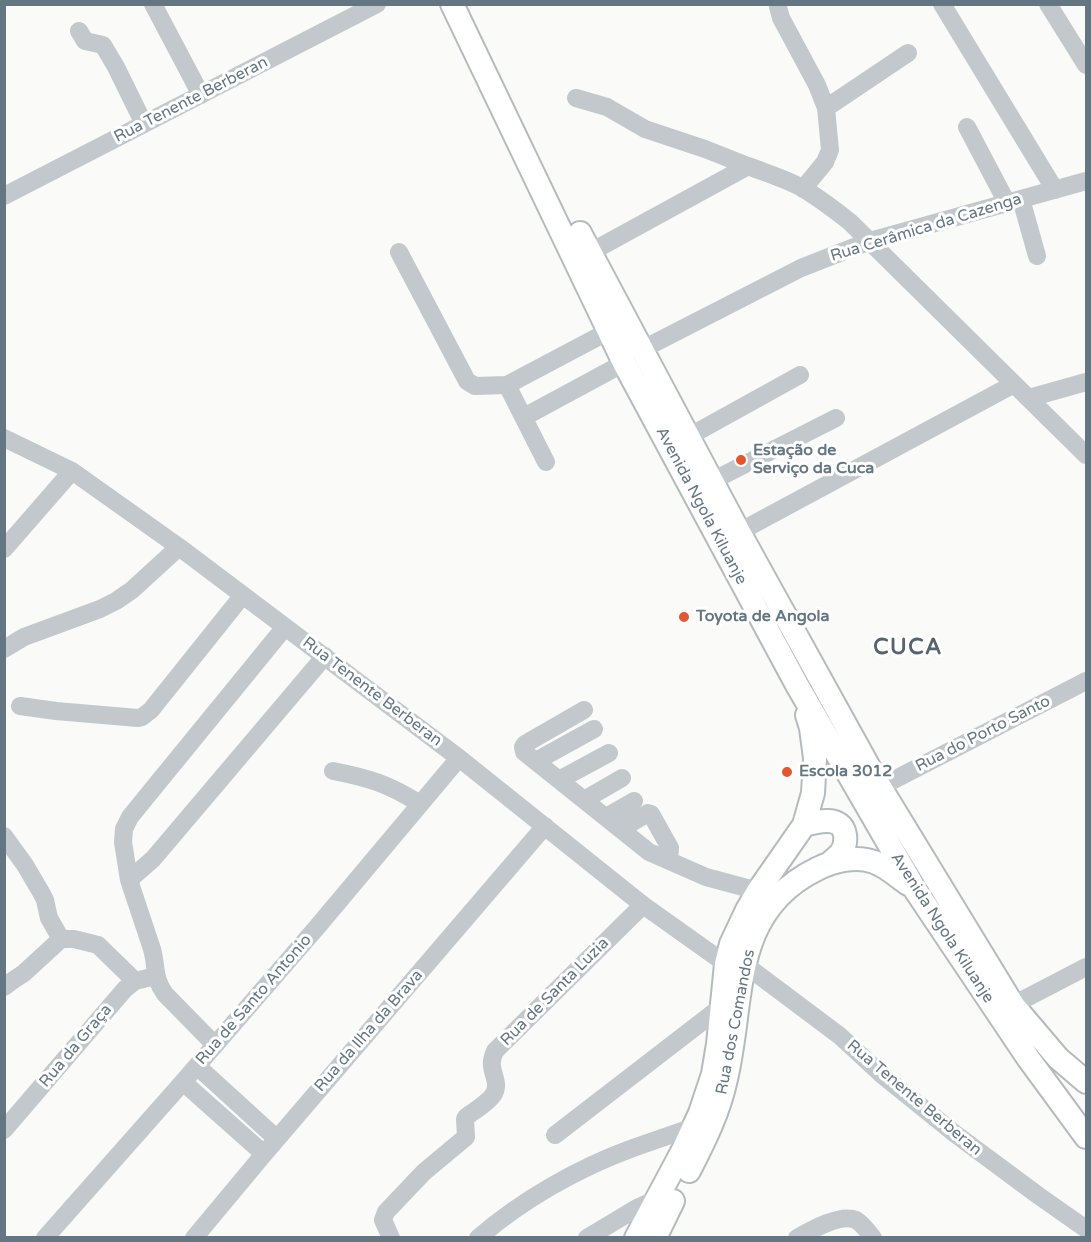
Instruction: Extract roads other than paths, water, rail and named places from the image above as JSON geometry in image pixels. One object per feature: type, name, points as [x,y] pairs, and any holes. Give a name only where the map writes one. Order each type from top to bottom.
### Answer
[{"type":"main road","name":"Avenida Ngola Kiluanje","points":[[452,4],[609,331],[633,357],[688,436],[880,787],[1013,1005],[1058,1058],[1086,1082]]},
{"type":"main road","name":"Avenida Ngola Kiluanje","points":[[470,4],[589,253],[633,357],[797,685],[916,891],[1028,1058],[1086,1137]]},
{"type":"main road","name":"Rua dos Comandos","points":[[655,1238],[706,1139],[719,1105],[729,1067],[735,964],[731,944],[758,891],[804,825],[813,793],[815,758],[811,728],[797,685]]},
{"type":"main road","points":[[804,825],[824,820],[841,826],[845,846],[830,864]]},
{"type":"main road","name":"Rua dos Comandos","points":[[636,1238],[700,1113],[718,1044],[721,1007],[735,964],[749,946],[771,904],[801,877],[830,864],[851,859],[874,862],[916,891]]},
{"type":"street","points":[[153,4],[201,95]]},
{"type":"street","points":[[778,4],[781,18],[817,85],[826,108],[830,150],[825,162],[803,189]]},
{"type":"street","points":[[942,4],[1055,190]]},
{"type":"street","points":[[1048,4],[1086,65]]},
{"type":"street","name":"Rua Tenente Berberan","points":[[4,196],[366,7]]},
{"type":"street","points":[[79,30],[86,41],[103,45],[144,124]]},
{"type":"street","points":[[826,108],[908,53]]},
{"type":"street","points":[[576,98],[607,107],[651,132],[705,149],[778,177],[832,207],[870,241],[1086,455]]},
{"type":"street","points":[[967,127],[1014,201],[1037,256]]},
{"type":"street","points":[[589,253],[748,166]]},
{"type":"street","name":"Rua Cerâmica da Cazenga","points":[[524,417],[801,268],[870,241],[1086,181]]},
{"type":"street","points":[[399,252],[467,381],[475,386],[507,385],[609,331]]},
{"type":"street","points":[[688,436],[800,375]]},
{"type":"street","points":[[1029,398],[1086,382]]},
{"type":"street","points":[[739,532],[1014,384]]},
{"type":"street","points":[[507,385],[546,462]]},
{"type":"street","points":[[712,481],[836,418]]},
{"type":"street","name":"Rua Tenente Berberan","points":[[4,438],[72,471],[179,547],[459,758],[643,904],[840,1036],[881,1074],[954,1133],[1086,1229]]},
{"type":"street","points":[[4,549],[72,471]]},
{"type":"street","points":[[4,649],[24,637],[116,601],[132,590],[179,547]]},
{"type":"street","points":[[20,706],[142,717],[151,710],[243,595]]},
{"type":"street","points":[[215,1045],[159,986],[155,958],[129,880],[123,842],[124,829],[130,817],[285,627]]},
{"type":"street","points":[[129,880],[153,859],[325,656]]},
{"type":"street","name":"Rua do Porto Santo","points":[[880,787],[1086,681]]},
{"type":"street","points":[[584,710],[525,744],[524,752],[649,852],[706,878],[758,891]]},
{"type":"street","points":[[536,761],[594,729]]},
{"type":"street","points":[[560,780],[609,753]]},
{"type":"street","name":"Rua de Santo Antonio","points":[[45,1238],[318,926],[459,758]]},
{"type":"street","points":[[333,771],[385,784],[420,804]]},
{"type":"street","points":[[584,800],[622,778]]},
{"type":"street","points":[[606,817],[634,801]]},
{"type":"street","points":[[621,829],[648,813],[651,814],[670,848],[669,861]]},
{"type":"street","name":"Rua da Ilha da Brava","points":[[194,1238],[545,826]]},
{"type":"street","points":[[4,836],[42,894],[49,918],[60,939]]},
{"type":"street","name":"Rua de Santa Luzia","points":[[391,1238],[383,1220],[386,1212],[424,1172],[466,1137],[466,1117],[492,1097],[496,1090],[497,1084],[492,1066],[495,1051],[643,904]]},
{"type":"street","points":[[4,987],[24,973],[60,939],[74,939],[98,945],[135,981]]},
{"type":"street","points":[[1013,1005],[1086,967]]},
{"type":"street","name":"Rua da Graça","points":[[4,1130],[124,988],[135,981],[156,976]]},
{"type":"street","points":[[555,1135],[721,1007]]},
{"type":"street","points":[[197,1066],[277,1139]]},
{"type":"street","points":[[183,1082],[264,1154]]},
{"type":"street","points":[[478,1238],[511,1211],[569,1176],[631,1149],[694,1127]]},
{"type":"street","points":[[587,1238],[637,1208],[657,1199]]},
{"type":"street","points":[[797,1238],[825,1223],[838,1220],[853,1219],[869,1232]]},
{"type":"place","name":"Estação de Serviço da Cuca","points":[[741,460]]},
{"type":"place","name":"Toyota de Angola","points":[[684,617]]},
{"type":"place","name":"Escola 3012","points":[[787,772]]},
{"type":"district","name":"CUCA","points":[[908,648]]}]
